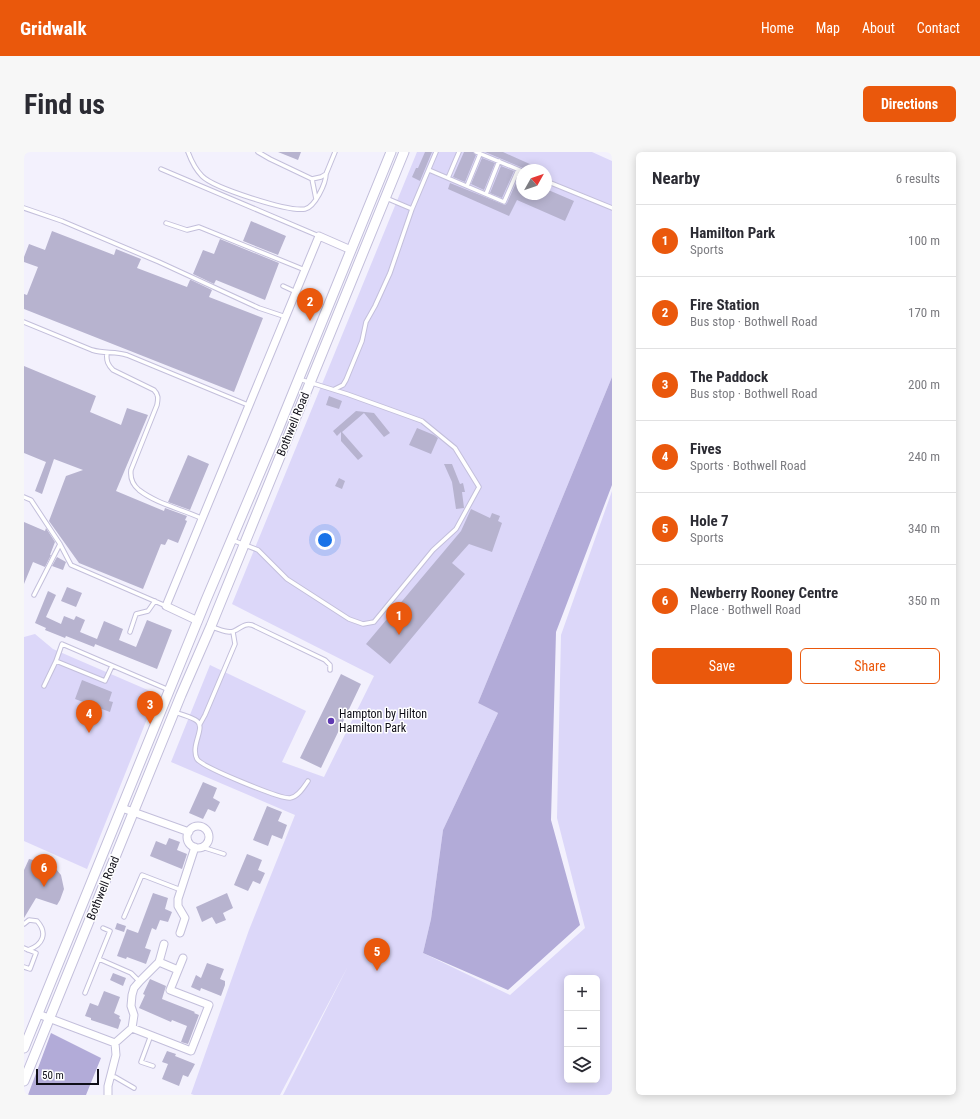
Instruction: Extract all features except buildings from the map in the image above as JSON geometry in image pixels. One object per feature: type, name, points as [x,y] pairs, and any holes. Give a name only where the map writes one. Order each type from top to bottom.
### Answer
[{"type":"main road","name":"Bothwell Road","points":[[24,1048],[351,250],[389,153]]},
{"type":"main road","name":"Bothwell Road","points":[[24,1081],[402,155]]},
{"type":"main road","points":[[198,621],[211,626]]},
{"type":"main road","points":[[170,691],[181,695]]},
{"type":"street","points":[[198,621],[166,606],[319,236],[351,250]]},
{"type":"street","points":[[122,808],[188,832]]},
{"type":"street","points":[[197,826],[206,829],[209,836],[208,842],[199,847],[192,846],[188,840],[188,832],[190,829],[197,826]]},
{"type":"street","points":[[180,933],[185,918],[178,906],[178,899],[199,847]]},
{"type":"street","points":[[115,1043],[132,1028],[134,1015],[131,1006],[134,988],[159,962],[164,944]]},
{"type":"street","points":[[132,1028],[191,1051],[209,1005],[170,990],[183,958]]},
{"type":"street","points":[[159,962],[178,970]]},
{"type":"street","points":[[38,1014],[115,1043]]},
{"type":"street","points":[[108,1095],[108,1086],[116,1055],[115,1043]]},
{"type":"lane","points":[[188,152],[194,165],[202,176],[217,185],[244,196],[295,208],[306,208],[316,200],[326,178],[326,174],[335,152]]},
{"type":"lane","points":[[258,152],[312,178],[321,177],[326,174]]},
{"type":"lane","points":[[334,390],[343,385],[346,380],[362,341],[366,322],[376,306],[390,273],[412,208],[436,152]]},
{"type":"lane","points":[[448,178],[459,152]]},
{"type":"lane","points":[[476,152],[516,168]]},
{"type":"lane","points":[[389,153],[402,155]]},
{"type":"lane","points":[[467,186],[480,154]]},
{"type":"lane","points":[[486,194],[499,162]]},
{"type":"lane","points":[[161,169],[319,236]]},
{"type":"lane","points":[[429,170],[504,202],[516,178]]},
{"type":"lane","points":[[312,178],[316,200]]},
{"type":"lane","points":[[552,183],[612,208]]},
{"type":"lane","points":[[385,198],[412,208]]},
{"type":"lane","points":[[24,208],[62,221],[159,262],[259,308],[286,317]]},
{"type":"lane","points":[[166,223],[187,230],[199,227],[305,270]]},
{"type":"lane","points":[[283,286],[296,292]]},
{"type":"lane","points":[[24,322],[92,350],[107,353],[118,352],[127,355],[250,406]]},
{"type":"lane","points":[[107,353],[106,359],[113,370],[154,390],[158,397],[157,405],[131,470],[130,476],[133,483],[139,490],[157,500],[202,519]]},
{"type":"lane","points":[[232,540],[258,550],[287,579],[349,619],[363,624],[374,622],[433,550],[456,529],[479,487],[455,448],[422,421],[298,379]]},
{"type":"lane","points":[[24,497],[31,500],[60,544],[71,565],[166,606]]},
{"type":"lane","points":[[34,595],[60,544]]},
{"type":"lane","points":[[130,632],[136,614],[148,611],[155,601]]},
{"type":"lane","points":[[211,626],[233,632],[244,625],[252,625],[325,660],[330,664],[330,670]]},
{"type":"lane","points":[[233,632],[235,644],[206,715],[200,724],[194,748],[198,760],[210,768],[276,796],[291,798],[300,792],[308,781]]},
{"type":"lane","points":[[44,686],[62,644],[170,691]]},
{"type":"lane","points":[[56,661],[105,681],[112,666]]},
{"type":"lane","points":[[175,712],[197,721],[200,724]]},
{"type":"lane","points":[[199,847],[224,854]]},
{"type":"lane","points":[[124,917],[142,875],[181,890]]},
{"type":"lane","points":[[24,924],[29,920],[37,921],[42,926],[44,934],[40,944],[35,948],[26,949]]},
{"type":"lane","points":[[85,993],[110,931],[103,928]]},
{"type":"lane","points":[[24,967],[30,969],[36,953],[26,949]]},
{"type":"lane","points":[[98,959],[131,973],[140,981]]},
{"type":"lane","points":[[151,1035],[140,1062],[153,1066]]},
{"type":"lane","points":[[110,1077],[115,1077],[134,1088]]},
{"type":"shaded area","points":[[417,152],[592,152],[612,161],[612,377],[478,703],[498,713],[443,830],[431,919],[423,953],[510,995],[585,928],[557,818],[561,635],[612,491],[612,1095],[283,1095],[348,966],[280,1095],[191,1094],[249,930],[295,815],[171,762],[210,665],[306,711],[282,762],[324,777],[374,676],[232,604]]},
{"type":"shaded area","points":[[612,377],[612,485],[556,632],[551,820],[580,925],[508,990],[423,953],[431,919],[443,830],[498,713],[478,703]]},
{"type":"shaded area","points":[[35,634],[53,649],[157,694],[87,869],[24,841],[24,637]]},
{"type":"shaded area","points":[[51,1033],[101,1058],[86,1095],[28,1095]]},
{"type":"place","name":"Fire Station","points":[[310,321]]},
{"type":"place","name":"Hamilton Park","points":[[399,635]]},
{"type":"place","name":"Hampton by Hilton Hamilton Park","points":[[331,721]]},
{"type":"place","name":"The Paddock","points":[[150,724]]},
{"type":"place","name":"Fives","points":[[89,733]]},
{"type":"place","name":"Newberry Rooney Centre","points":[[44,887]]},
{"type":"place","name":"Hole 7","points":[[377,971]]}]
